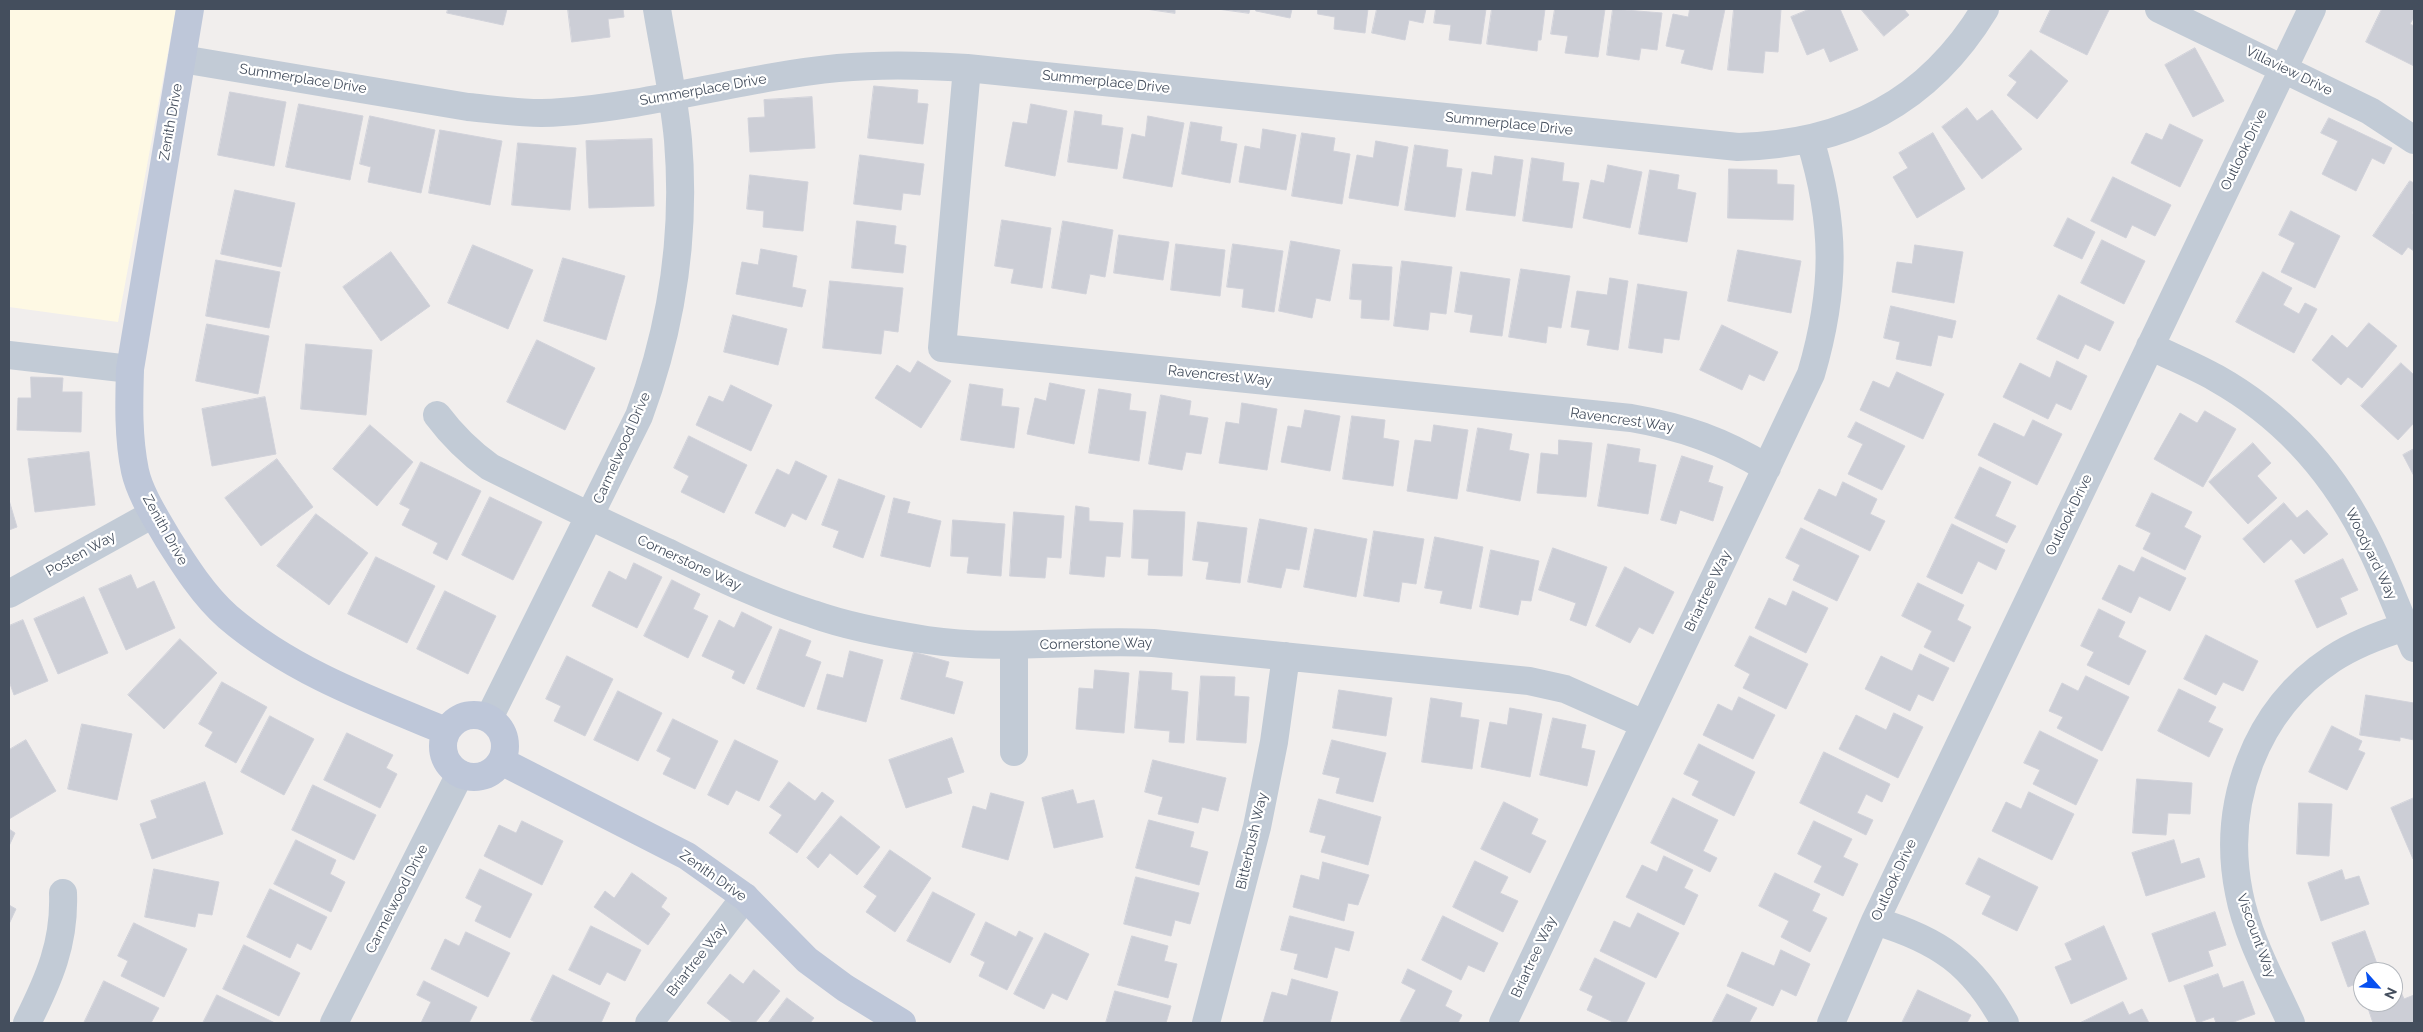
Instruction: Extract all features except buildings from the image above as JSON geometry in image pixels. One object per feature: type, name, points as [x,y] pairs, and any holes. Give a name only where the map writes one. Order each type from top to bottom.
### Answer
[{"type":"street","name":"Zenith Drive","points":[[190,9],[130,369],[128,422],[135,473],[153,514],[189,572],[227,616],[285,657],[339,687],[446,731]]},
{"type":"street","name":"Carmelwood Drive","points":[[489,718],[591,517],[639,416],[653,378],[669,320],[678,260],[681,199],[678,139],[657,9]]},
{"type":"street","name":"Summerplace Drive","points":[[182,59],[459,105],[514,112],[560,113],[607,108],[769,78],[839,68],[915,65],[967,68],[1738,147],[1776,146],[1810,140],[1841,131],[1876,115],[1908,95],[1938,70],[1963,42],[1985,9]]},
{"type":"street","name":"Villaview Drive","points":[[2159,9],[2370,111],[2414,140]]},
{"type":"street","name":"Outlook Drive","points":[[1831,1023],[1875,921],[2312,9]]},
{"type":"street","name":"Ravencrest Way","points":[[967,68],[942,348],[1631,418],[1669,425],[1708,437],[1767,468]]},
{"type":"street","name":"Briartree Way","points":[[1503,1023],[1811,374],[1821,339],[1828,303],[1830,248],[1828,212],[1821,176],[1810,140]]},
{"type":"street","name":"Woodyard Way","points":[[2150,346],[2214,377],[2245,396],[2274,418],[2301,444],[2336,486],[2364,533],[2409,637]]},
{"type":"street","points":[[9,355],[130,369]]},
{"type":"street","name":"Cornerstone Way","points":[[437,415],[448,430],[474,456],[490,467],[748,591],[814,615],[859,628],[928,640],[1014,646],[1119,642],[1286,656],[1529,681],[1565,689],[1644,724]]},
{"type":"street","name":"Posten Way","points":[[9,594],[153,514]]},
{"type":"street","name":"Viscount Way","points":[[2291,1023],[2251,932],[2239,895],[2234,856],[2235,818],[2238,799],[2249,761],[2262,735],[2290,696],[2318,669],[2368,639],[2409,637]]},
{"type":"street","points":[[1014,646],[1014,752]]},
{"type":"street","name":"Bitterbush Way","points":[[1206,1023],[1257,827],[1274,742],[1286,656]]},
{"type":"street","points":[[470,714],[489,718],[496,724],[505,741],[501,760],[486,775],[475,778],[460,774],[447,762],[443,752],[446,731],[452,723],[470,714]]},
{"type":"street","name":"Zenith Drive","points":[[501,760],[686,856],[745,897],[807,960],[845,988],[902,1023]]},
{"type":"street","name":"Carmelwood Drive","points":[[334,1023],[460,774]]},
{"type":"street","points":[[27,1023],[48,982],[60,947],[64,909],[63,893]]},
{"type":"street","name":"Briartree Way","points":[[649,1023],[745,897]]},
{"type":"street","points":[[1875,921],[1922,937],[1949,954],[1973,975],[1993,1001],[2005,1023]]},
{"type":"shaded area","points":[[9,9],[176,9],[118,322],[9,307]]}]
